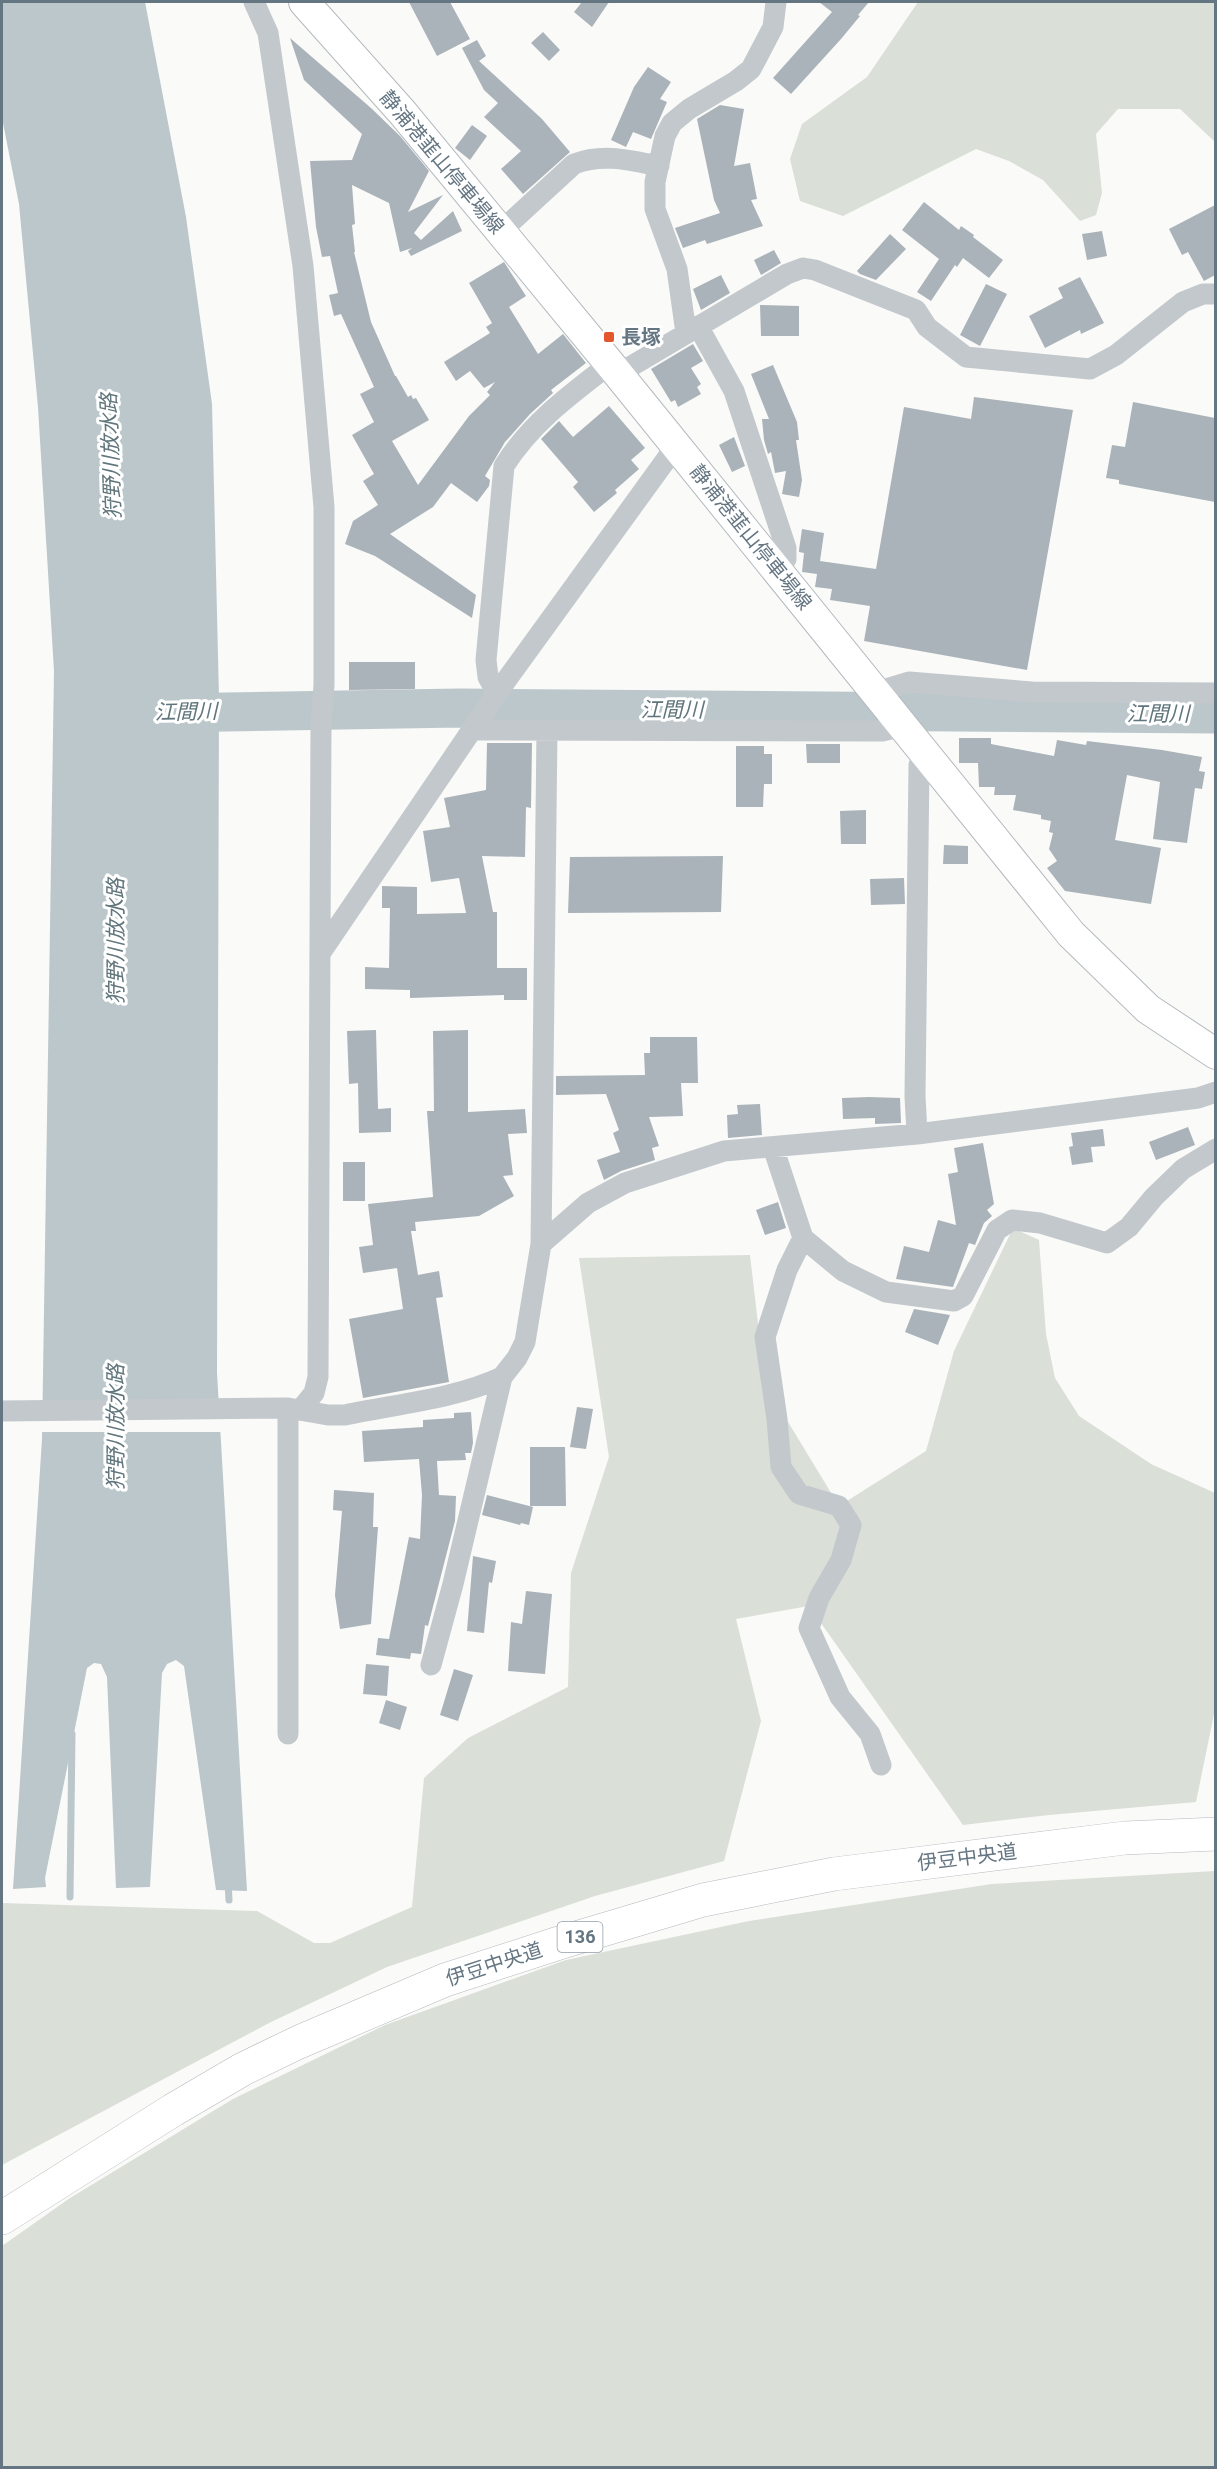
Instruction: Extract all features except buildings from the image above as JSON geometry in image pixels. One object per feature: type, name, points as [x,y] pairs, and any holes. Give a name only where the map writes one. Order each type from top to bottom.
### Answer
[{"type":"highway","name":"伊豆中央道","points":[[2,2218],[76,2163],[238,2058],[293,2030],[363,1999],[554,1931],[704,1888],[848,1860],[1090,1826],[1215,1820]]},
{"type":"highway","name":"伊豆中央道","points":[[2,2204],[76,2163],[110,2148],[243,2069],[299,2042],[445,1980],[559,1943],[704,1900],[834,1874],[1125,1838],[1215,1834]]},
{"type":"highway","points":[[2,2190],[37,2169],[76,2163]]},
{"type":"highway","points":[[2,2233],[76,2163]]},
{"type":"main road","name":"静浦港韮山停車場線","points":[[304,2],[402,112],[501,231],[1071,933],[1148,1009],[1215,1054]]},
{"type":"street","points":[[254,2],[268,33],[303,266],[324,507],[318,1377],[314,1393],[287,1409]]},
{"type":"street","points":[[776,2],[772,27],[751,69],[736,81],[689,109],[672,123],[664,136],[656,182],[655,209],[677,269],[692,329],[734,391],[786,548],[786,558],[776,568]]},
{"type":"street","points":[[501,231],[574,165],[587,159],[610,158],[659,166]]},
{"type":"street","points":[[497,693],[488,677],[486,660],[504,466],[511,454],[556,405],[614,369],[692,329],[787,274],[803,268],[815,270],[916,310],[927,327],[966,357],[1090,369],[1116,355],[1183,302],[1203,294],[1215,294]]},
{"type":"street","points":[[321,952],[497,693],[676,446]]},
{"type":"street","points":[[881,697],[909,682],[1032,692],[1215,693]]},
{"type":"street","points":[[475,727],[547,730],[882,731],[904,726]]},
{"type":"street","points":[[431,1665],[453,1584],[502,1377],[517,1358],[525,1342],[541,1244],[547,730]]},
{"type":"street","points":[[917,1134],[915,1096],[919,765],[925,752]]},
{"type":"street","points":[[541,1244],[588,1203],[625,1183],[724,1151],[917,1134],[1198,1098],[1215,1092]]},
{"type":"street","points":[[772,1147],[803,1238],[843,1271],[886,1292],[954,1301],[963,1296],[997,1230],[1012,1220],[1040,1223],[1107,1243],[1129,1227],[1154,1197],[1184,1169],[1215,1149]]},
{"type":"street","points":[[803,1238],[787,1270],[765,1337],[777,1419],[781,1467],[798,1494],[839,1506],[852,1525],[841,1560],[819,1598],[809,1628],[840,1698],[870,1734],[881,1765]]},
{"type":"street","points":[[2,1411],[287,1409],[345,1415],[484,1386],[502,1377]]},
{"type":"street","points":[[287,1409],[288,1734]]},
{"type":"shaded area","points":[[918,2],[1215,2],[1215,142],[1180,109],[1118,109],[1096,134],[1102,193],[1096,215],[1080,221],[1043,180],[1009,161],[976,149],[843,216],[800,201],[790,159],[802,124],[867,77]]},
{"type":"shaded area","points":[[1013,1228],[1039,1240],[1046,1334],[1055,1378],[1079,1416],[1151,1464],[1215,1493],[1215,1709],[1196,1802],[963,1825],[809,1606],[736,1619],[761,1721],[724,1861],[595,1896],[387,1967],[269,2023],[2,2165],[2,1903],[257,1911],[314,1943],[330,1943],[412,1907],[424,1778],[468,1738],[568,1687],[571,1573],[609,1457],[579,1258],[750,1255],[765,1384],[839,1506],[926,1451],[954,1351]]},
{"type":"shaded area","points":[[1215,1871],[1215,2467],[2,2467],[2,2246],[70,2198],[233,2099],[385,2025],[566,1960],[749,1921],[992,1884]]},
{"type":"water","name":"狩野川放水路","points":[[2,2],[145,2],[186,217],[212,404],[219,698],[217,1373],[247,1891],[216,1890],[184,1666],[176,1660],[167,1664],[162,1673],[150,1887],[116,1888],[107,1677],[101,1664],[94,1663],[87,1668],[45,1878],[46,1887],[13,1889],[42,1439],[54,671],[38,407],[19,204],[2,118]]},
{"type":"pier","points":[[40,1401],[221,1401],[222,1432],[39,1432]]},
{"type":"waterway","name":"江間川","points":[[165,713],[459,708],[1216,714]]},
{"type":"waterway","points":[[70,1897],[72,1734]]},
{"type":"waterway","points":[[228,1882],[229,1900]]},
{"type":"place","name":"長塚","points":[[609,337]]}]
